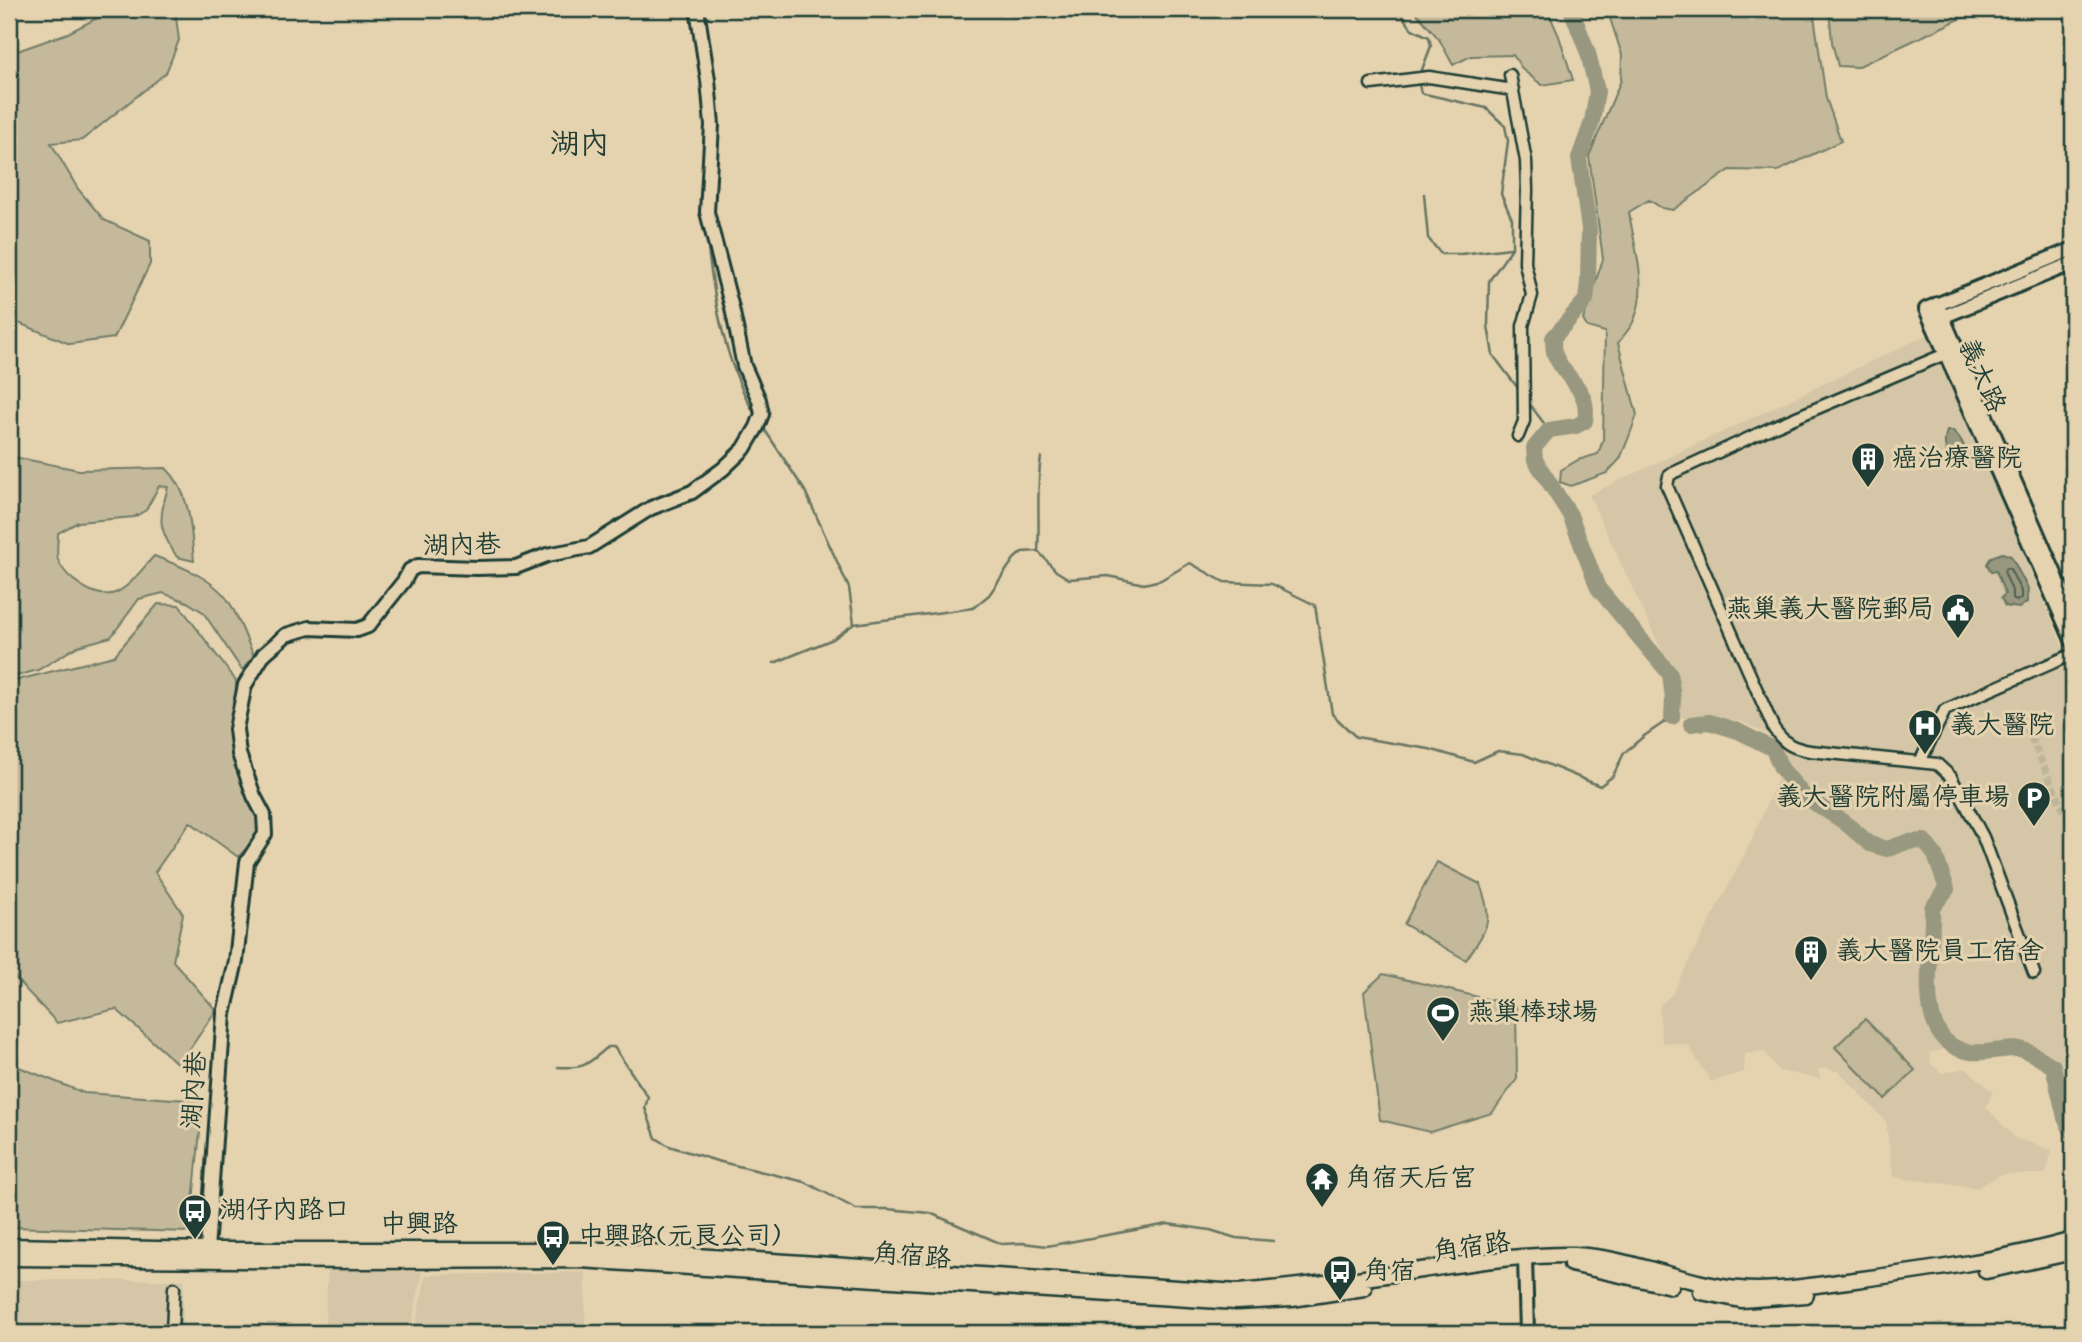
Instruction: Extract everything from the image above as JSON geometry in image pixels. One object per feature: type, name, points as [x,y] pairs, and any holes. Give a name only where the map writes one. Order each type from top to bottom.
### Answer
[{"type":"main road","name":"角宿路","points":[[703,1262],[1238,1292],[1574,1255],[1600,1257],[1675,1278],[1741,1290],[1805,1286],[1971,1263],[2073,1240]]},
{"type":"main road","name":"中興路","points":[[9,1246],[207,1250],[556,1249],[703,1262]]},
{"type":"main road","name":"角宿路","points":[[1525,1262],[1574,1264],[1741,1300],[1791,1297],[1984,1271],[2073,1252]]},
{"type":"main road","name":"中興路","points":[[9,1258],[703,1262]]},
{"type":"street","name":"湖內巷","points":[[207,1250],[224,1014],[236,961],[247,862],[265,834],[264,815],[239,754],[236,729],[245,685],[257,664],[264,654],[286,635],[309,628],[357,630],[368,625],[410,570],[418,566],[477,569],[516,567],[547,555],[589,547],[652,508],[692,492],[744,449],[757,427],[762,414],[759,400],[744,366],[732,307],[707,212],[712,125],[697,9]]},
{"type":"street","points":[[1510,75],[1525,161],[1525,262],[1532,295],[1523,326],[1524,421],[1518,436]]},
{"type":"street","points":[[1371,84],[1429,77],[1513,90]]},
{"type":"street","points":[[1937,314],[2073,249]]},
{"type":"street","name":"義大路","points":[[2073,263],[1937,314],[2073,642]]},
{"type":"street","points":[[1951,351],[1673,473],[1669,476],[1667,486],[1774,729],[1784,743],[1793,748],[1810,751],[1937,764],[1951,777],[1983,837],[2034,973]]},
{"type":"street","name":"義大路","points":[[1951,351],[2073,615]]},
{"type":"street","points":[[1920,762],[1945,710],[2073,654]]},
{"type":"street","points":[[1525,1262],[1527,1333]]},
{"type":"street","points":[[173,1333],[174,1287]]},
{"type":"shaded area","points":[[108,9],[175,9],[179,40],[166,73],[82,140],[51,143],[78,189],[104,220],[150,241],[150,264],[114,338],[70,344],[9,319],[9,54],[68,33],[107,13]]},
{"type":"shaded area","points":[[1413,9],[1547,9],[1573,80],[1542,85],[1523,70],[1513,55],[1471,56],[1453,65],[1439,39]]},
{"type":"shaded area","points":[[1607,9],[1781,9],[1787,15],[1813,9],[1826,98],[1841,141],[1778,171],[1730,170],[1673,210],[1662,208],[1649,200],[1629,212],[1639,266],[1640,293],[1633,323],[1618,343],[1637,415],[1620,459],[1607,473],[1571,486],[1560,482],[1561,470],[1578,460],[1598,454],[1603,440],[1605,332],[1587,327],[1583,320],[1603,259],[1589,156],[1621,80],[1622,55]]},
{"type":"shaded area","points":[[1829,9],[1981,9],[1857,67],[1838,66],[1832,42]]},
{"type":"shaded area","name":"義大醫院","points":[[1931,333],[2073,671],[2073,1121],[2059,1065],[2019,1040],[1982,1047],[1964,1044],[1929,1053],[1931,1064],[1942,1073],[1966,1068],[1993,1092],[1986,1107],[2015,1138],[2052,1150],[2046,1174],[2002,1174],[1977,1188],[1893,1177],[1886,1122],[1840,1072],[1825,1068],[1818,1070],[1821,1079],[1779,1071],[1764,1051],[1745,1054],[1744,1072],[1711,1082],[1688,1045],[1662,1042],[1659,1006],[1672,994],[1751,842],[1779,775],[1773,737],[1740,721],[1678,717],[1670,668],[1589,495]]},
{"type":"shaded area","points":[[9,456],[79,470],[166,468],[185,500],[194,561],[177,557],[166,538],[162,516],[168,487],[159,486],[146,510],[134,517],[78,522],[58,533],[58,560],[67,574],[82,586],[107,594],[115,593],[126,586],[154,556],[197,574],[224,596],[237,617],[254,656],[242,670],[203,612],[187,602],[163,593],[139,599],[111,637],[78,646],[38,670],[9,678]]},
{"type":"shaded area","points":[[158,604],[179,605],[236,681],[234,745],[262,822],[256,839],[238,857],[190,822],[155,872],[183,914],[173,961],[216,1010],[179,1065],[116,1009],[57,1023],[15,978],[9,955],[9,682],[114,656]]},
{"type":"shaded area","points":[[1437,862],[1480,884],[1487,907],[1488,916],[1484,931],[1466,960],[1404,924]]},
{"type":"shaded area","name":"燕巢棒球場","points":[[1383,974],[1516,1006],[1517,1079],[1492,1113],[1430,1132],[1380,1120],[1364,992]]},
{"type":"shaded area","points":[[1865,1019],[1915,1070],[1885,1099],[1835,1047]]},
{"type":"shaded area","points":[[9,1063],[84,1093],[203,1101],[190,1232],[9,1227]]},
{"type":"shaded area","points":[[328,1270],[422,1272],[410,1333],[324,1333]]},
{"type":"shaded area","points":[[586,1272],[585,1333],[414,1333],[426,1275]]},
{"type":"shaded area","points":[[9,1280],[184,1280],[182,1333],[9,1333]]},
{"type":"water","points":[[1947,431],[1953,431],[1961,441],[1965,449],[1964,461],[1955,462],[1947,451]]},
{"type":"water","points":[[2002,553],[2011,556],[2028,589],[2027,602],[2019,608],[2005,606],[2001,598],[2005,594],[1996,571],[1991,572],[1987,564],[1991,557]]},
{"type":"waterway","points":[[1397,9],[1412,29],[1429,37],[1431,46],[1420,75]]},
{"type":"waterway","points":[[1571,9],[1588,53],[1597,91],[1592,122],[1579,158],[1589,229],[1588,281],[1586,300],[1553,338],[1553,344],[1554,353],[1581,393],[1586,410],[1585,421],[1576,426],[1549,430],[1534,448],[1535,460],[1570,515],[1598,588],[1670,674],[1672,717]]},
{"type":"waterway","points":[[1418,81],[1421,93],[1486,108],[1505,126],[1508,141],[1501,194],[1512,219],[1512,248],[1489,281],[1488,326],[1493,355],[1520,391]]},
{"type":"waterway","points":[[1424,194],[1428,238],[1441,254],[1510,248]]},
{"type":"waterway","points":[[708,249],[714,292],[729,356],[756,416]]},
{"type":"waterway","points":[[1528,402],[1549,430]]},
{"type":"waterway","points":[[763,427],[805,491],[849,588],[854,624]]},
{"type":"waterway","points":[[1038,551],[1041,457]]},
{"type":"waterway","points":[[774,663],[833,639],[854,624],[973,608],[989,595],[1014,559],[1022,552],[1038,551],[1056,571],[1069,579],[1108,576],[1144,584],[1161,580],[1190,563],[1224,582],[1272,584],[1315,605],[1332,714],[1356,737],[1429,749],[1474,762],[1498,751],[1523,754],[1600,786],[1613,776],[1624,753],[1672,717]]},
{"type":"waterway","points":[[1691,724],[1709,722],[1738,731],[1773,749],[1781,768],[1804,796],[1843,821],[1870,844],[1887,849],[1907,842],[1924,841],[1935,855],[1947,889],[1932,908],[1929,993],[1932,1014],[1939,1032],[1951,1045],[1971,1052],[2019,1049],[2053,1066],[2065,1118],[2073,1133]]},
{"type":"waterway","points":[[558,1067],[581,1066],[608,1047],[614,1047],[648,1097],[645,1108],[656,1138],[669,1146],[717,1161],[805,1182],[856,1209],[930,1213],[1002,1244],[1047,1246],[1168,1224],[1210,1230],[1236,1238],[1274,1241]]},
{"type":"tunnel","points":[[2018,709],[2073,831]]},
{"type":"place","name":"癌治療醫院","points":[[1868,489]]},
{"type":"place","name":"燕巢義大醫院郵局","points":[[1958,640]]},
{"type":"place","name":"義大醫院","points":[[1925,756]]},
{"type":"place","name":"義大醫院附屬停車場","points":[[2034,828]]},
{"type":"place","name":"義大醫院員工宿舍","points":[[1811,982]]},
{"type":"place","name":"燕巢棒球場","points":[[1443,1043]]},
{"type":"place","name":"角宿天后宮","points":[[1322,1209]]},
{"type":"place","name":"湖仔內路口","points":[[195,1241]]},
{"type":"place","name":"中興路(元良公司)","points":[[553,1267]]},
{"type":"place","name":"角宿","points":[[1340,1302]]},
{"type":"district","name":"湖內","points":[[580,144]]}]
